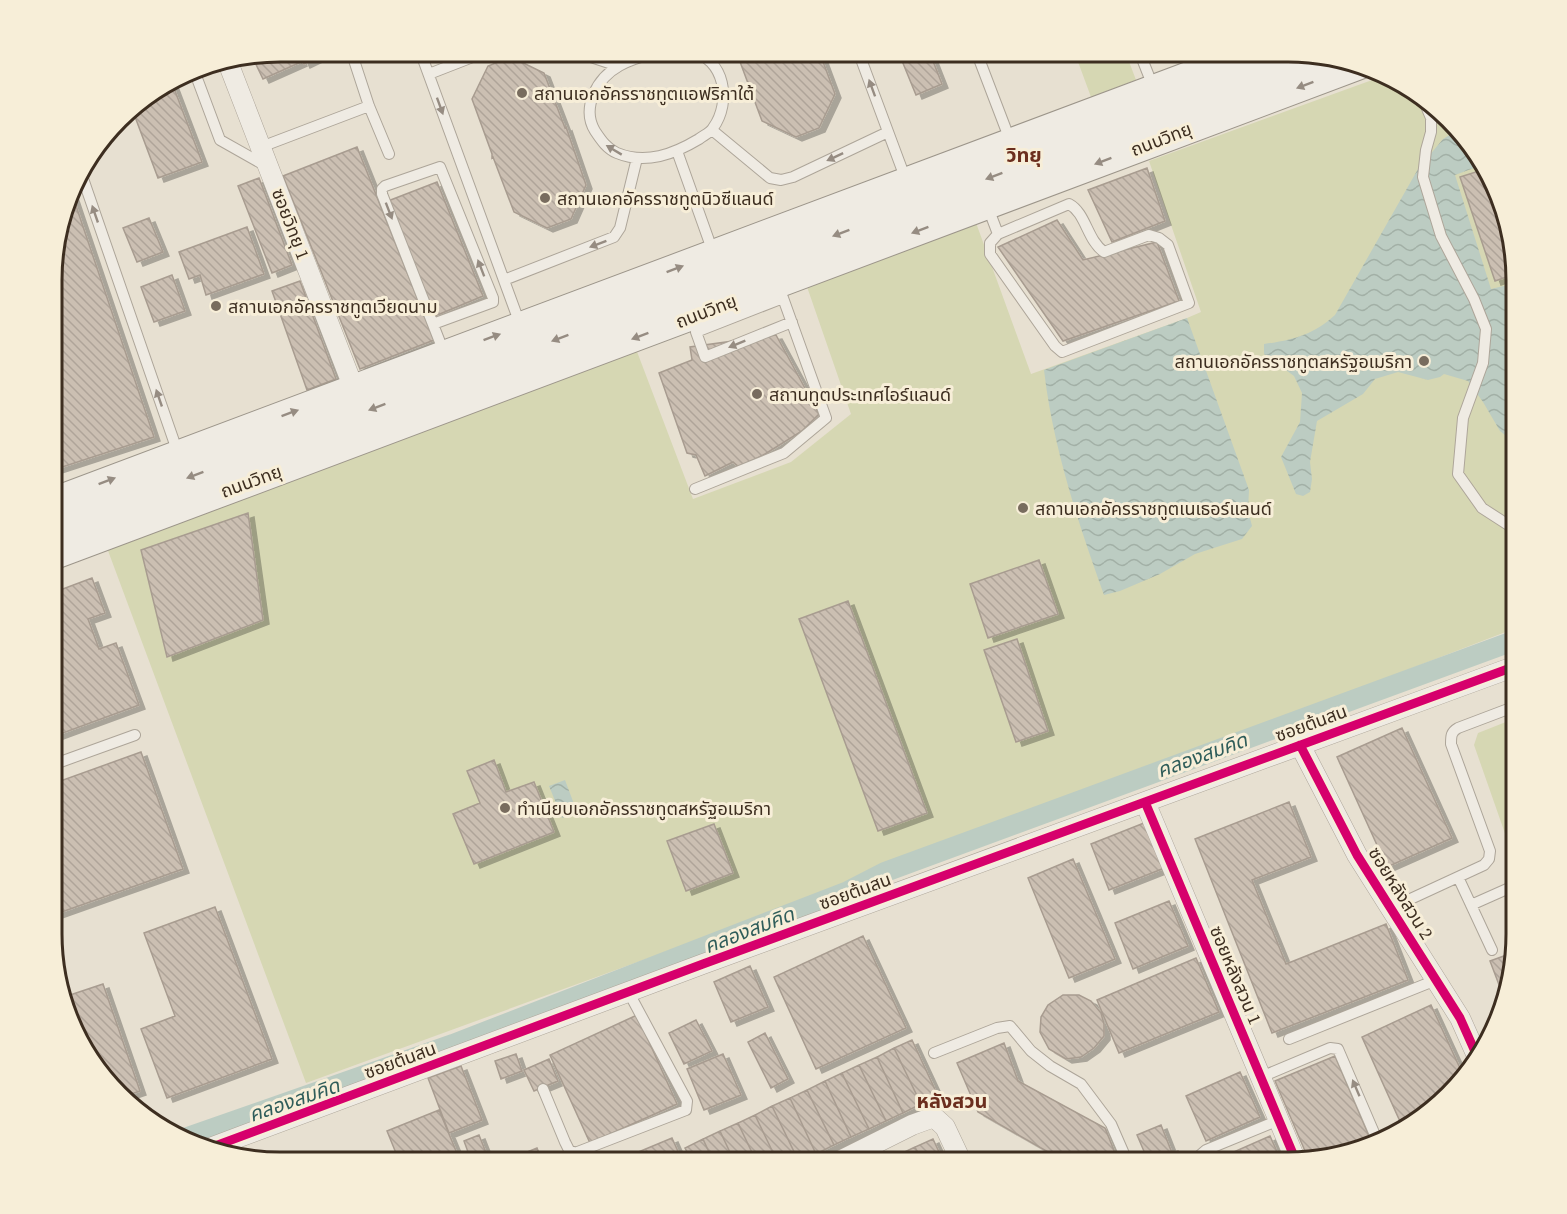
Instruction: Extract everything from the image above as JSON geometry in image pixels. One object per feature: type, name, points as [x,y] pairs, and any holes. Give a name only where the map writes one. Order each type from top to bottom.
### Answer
[{"type":"main road","name":"ถนนวิทยุ","points":[[911,194],[1011,143],[1226,62]]},
{"type":"main road","name":"ถนนวิทยุ","points":[[62,525],[865,211],[1186,103],[1297,62]]},
{"type":"main road","name":"ถนนวิทยุ","points":[[62,552],[780,291],[987,205],[1347,70]]},
{"type":"main road","points":[[1147,92],[1186,103]]},
{"type":"main road","name":"ถนนวิทยุ","points":[[62,498],[714,254],[865,211]]},
{"type":"street","name":"ซอยวิทยุ 1","points":[[231,67],[354,389]]},
{"type":"street","name":"ซอยต้นสน","points":[[220,1144],[1506,670]]},
{"type":"street","name":"ซอยหลังสวน 2","points":[[1300,745],[1357,855],[1460,1018],[1473,1048]]},
{"type":"street","name":"ซอยหลังสวน 1","points":[[1145,802],[1292,1152]]},
{"type":"street","points":[[858,1152],[912,1125],[934,1117],[945,1127],[957,1152]]},
{"type":"lane","points":[[355,62],[369,106],[389,154]]},
{"type":"lane","points":[[424,62],[520,327]]},
{"type":"lane","points":[[429,74],[460,62]]},
{"type":"lane","points":[[606,62],[618,66]]},
{"type":"lane","points":[[627,62],[604,77],[593,94],[589,107],[592,125],[602,141],[614,152],[650,159],[677,151],[712,130],[721,115],[724,97],[723,79],[710,62]]},
{"type":"lane","points":[[862,62],[911,194]]},
{"type":"lane","points":[[980,62],[1011,143]]},
{"type":"lane","points":[[1141,62],[1147,92]]},
{"type":"lane","points":[[198,81],[220,140],[269,168]]},
{"type":"lane","points":[[261,147],[369,106]]},
{"type":"lane","points":[[1430,115],[1431,132],[1423,177],[1441,236],[1474,299],[1485,329],[1483,363],[1469,396],[1463,418],[1458,474],[1482,508],[1506,523]]},
{"type":"lane","points":[[712,130],[770,178],[781,180],[793,177],[888,132]]},
{"type":"lane","points":[[677,151],[714,254]]},
{"type":"lane","points":[[504,280],[614,237],[620,228],[637,158]]},
{"type":"lane","points":[[433,324],[493,302],[440,167],[385,186],[382,194],[445,355]]},
{"type":"lane","points":[[84,182],[178,453]]},
{"type":"lane","points":[[1069,204],[1076,208],[1091,240],[1104,252],[1149,235],[1159,238],[1168,245],[1188,303],[1062,352],[1055,346],[990,254],[990,243],[998,234],[1069,204]]},
{"type":"lane","points":[[987,205],[998,234]]},
{"type":"lane","points":[[695,489],[784,453],[826,418],[792,322],[780,291],[696,332],[705,357],[792,322]]},
{"type":"lane","points":[[1390,908],[1484,865],[1489,859],[1490,851],[1451,744],[1451,736],[1458,728],[1506,710]]},
{"type":"lane","points":[[62,761],[135,735]]},
{"type":"lane","points":[[1458,877],[1492,950]]},
{"type":"lane","points":[[1471,905],[1506,889]]},
{"type":"lane","points":[[1289,1039],[1436,980]]},
{"type":"lane","points":[[578,1152],[686,1110],[687,1101],[629,993]]},
{"type":"lane","points":[[934,1053],[997,1028],[1010,1026],[1031,1051],[1050,1066],[1081,1084],[1111,1124],[1123,1152]]},
{"type":"lane","points":[[1261,1077],[1330,1048],[1338,1049],[1375,1134]]},
{"type":"lane","points":[[543,1089],[565,1142],[574,1152]]},
{"type":"lane","points":[[1204,1152],[1279,1120]]},
{"type":"green space","points":[[1078,62],[1129,62],[1136,80],[1091,97]]},
{"type":"green space","points":[[1374,79],[1409,98],[1442,125],[1469,158],[1489,196],[1504,251],[1506,280],[1506,632],[841,888],[306,1083],[107,548],[636,349],[693,499],[791,462],[851,414],[805,281],[975,220],[1031,374],[1187,318],[1201,312],[1149,161]]},
{"type":"green space","points":[[1506,722],[1506,836],[1474,745],[1478,733]]},
{"type":"water","points":[[1450,135],[1474,168],[1455,175],[1491,289],[1506,285],[1506,436],[1500,431],[1468,381],[1444,374],[1428,380],[1398,372],[1375,379],[1363,394],[1317,421],[1310,462],[1312,479],[1310,492],[1303,496],[1296,494],[1281,457],[1300,422],[1302,393],[1294,376],[1264,354],[1264,344],[1302,336],[1335,315],[1418,169],[1443,139]]},
{"type":"water","points":[[1187,318],[1249,490],[1248,510],[1252,526],[1242,539],[1195,554],[1160,574],[1120,591],[1104,595],[1060,456],[1044,370]]},
{"type":"water","points":[[565,780],[577,812],[562,818],[549,786]]},
{"type":"building","points":[[301,62],[263,79],[255,63]]},
{"type":"building","points":[[498,62],[521,62],[544,73],[586,185],[571,219],[547,228],[514,212],[492,158],[472,99],[488,66]]},
{"type":"building","points":[[740,62],[823,62],[835,94],[819,128],[796,137],[762,121]]},
{"type":"building","points":[[902,62],[933,62],[942,84],[916,95]]},
{"type":"building","points":[[174,89],[202,162],[158,178],[135,117],[158,98]]},
{"type":"building","points":[[357,147],[434,340],[360,369],[283,176]]},
{"type":"building","points":[[1147,168],[1165,221],[1112,242],[1088,190]]},
{"type":"building","points":[[1476,172],[1489,196],[1504,251],[1506,277],[1495,281],[1460,177]]},
{"type":"building","points":[[259,178],[292,265],[272,273],[238,186]]},
{"type":"building","points":[[437,182],[483,296],[435,316],[388,201]]},
{"type":"building","points":[[75,204],[154,437],[62,467],[62,265],[69,223]]},
{"type":"building","points":[[149,218],[163,252],[137,262],[123,228]]},
{"type":"building","points":[[1057,220],[1083,260],[1157,242],[1179,301],[1063,341],[998,247]]},
{"type":"building","points":[[247,227],[264,274],[206,295],[200,275],[189,279],[179,252]]},
{"type":"building","points":[[172,275],[185,311],[154,322],[141,287]]},
{"type":"building","points":[[300,281],[336,379],[307,390],[272,291]]},
{"type":"building","points":[[776,335],[819,414],[802,431],[765,454],[739,467],[733,462],[705,476],[696,455],[687,453],[659,373],[692,360],[690,347]]},
{"type":"building","points":[[248,513],[263,620],[167,657],[141,550]]},
{"type":"building","points":[[1039,560],[1058,614],[988,638],[970,584]]},
{"type":"building","points":[[92,578],[105,613],[88,619],[99,649],[116,643],[139,705],[62,733],[62,589]]},
{"type":"building","points":[[848,601],[927,813],[878,831],[799,619]]},
{"type":"building","points":[[1017,639],[1048,731],[1016,742],[984,650]]},
{"type":"building","points":[[1402,728],[1452,838],[1387,867],[1337,757]]},
{"type":"building","points":[[141,752],[183,869],[62,912],[62,780]]},
{"type":"building","name":"ทำเนียบเอกอัครราชทูตสหรัฐอเมริกา","points":[[494,760],[506,792],[534,782],[554,832],[474,864],[453,814],[480,803],[467,771]]},
{"type":"building","points":[[1289,802],[1311,857],[1252,880],[1286,964],[1386,924],[1408,980],[1272,1033],[1195,839]]},
{"type":"building","points":[[1149,821],[1167,867],[1109,890],[1091,844]]},
{"type":"building","points":[[714,824],[733,873],[686,891],[667,841]]},
{"type":"building","points":[[1073,859],[1115,959],[1069,978],[1028,878]]},
{"type":"building","points":[[1169,901],[1188,946],[1133,969],[1115,923]]},
{"type":"building","points":[[215,907],[272,1059],[167,1098],[141,1029],[175,1016],[144,933]]},
{"type":"building","points":[[863,936],[906,1028],[816,1069],[774,977]]},
{"type":"building","points":[[1505,956],[1499,985],[1490,961]]},
{"type":"building","points":[[1196,958],[1219,1012],[1119,1053],[1097,1000]]},
{"type":"building","points":[[750,966],[768,1007],[731,1022],[714,982]]},
{"type":"building","points":[[103,984],[140,1091],[131,1094],[125,1089],[98,1056],[78,1018],[70,995]]},
{"type":"building","points":[[1063,995],[1079,995],[1091,1001],[1101,1013],[1104,1036],[1094,1048],[1081,1057],[1066,1059],[1049,1049],[1040,1032],[1041,1017],[1048,1005]]},
{"type":"building","points":[[1431,1005],[1460,1067],[1442,1089],[1400,1121],[1362,1037]]},
{"type":"building","points":[[637,1015],[677,1104],[590,1143],[550,1055]]},
{"type":"building","points":[[696,1020],[712,1051],[684,1064],[669,1033]]},
{"type":"building","points":[[765,1033],[788,1079],[771,1088],[748,1042]]},
{"type":"building","points":[[912,1040],[938,1096],[921,1104],[894,1048]]},
{"type":"building","points":[[1004,1043],[1018,1081],[1105,1128],[1115,1152],[1048,1152],[978,1112],[957,1063]]},
{"type":"building","points":[[894,1048],[921,1104],[903,1113],[877,1057]]},
{"type":"building","points":[[516,1054],[522,1071],[501,1079],[495,1061]]},
{"type":"building","points":[[723,1054],[741,1095],[704,1110],[687,1069]]},
{"type":"building","points":[[1335,1056],[1369,1137],[1344,1145],[1305,1152],[1275,1081]]},
{"type":"building","points":[[877,1057],[903,1113],[886,1121],[859,1065]]},
{"type":"building","points":[[549,1059],[558,1081],[534,1091],[524,1070]]},
{"type":"building","points":[[859,1065],[886,1121],[869,1129],[842,1073]]},
{"type":"building","points":[[461,1066],[482,1120],[449,1133],[428,1078]]},
{"type":"building","points":[[1240,1072],[1260,1117],[1206,1141],[1186,1096]]},
{"type":"building","points":[[842,1073],[869,1129],[851,1137],[825,1081]]},
{"type":"building","points":[[825,1081],[851,1137],[834,1145],[807,1090]]},
{"type":"building","points":[[807,1090],[834,1145],[815,1152],[790,1098]]},
{"type":"building","points":[[790,1098],[815,1152],[794,1152],[772,1106]]},
{"type":"building","points":[[772,1106],[794,1152],[773,1152],[755,1115]]},
{"type":"building","points":[[439,1110],[456,1152],[396,1152],[387,1131]]},
{"type":"building","points":[[755,1115],[773,1152],[752,1152],[738,1123]]},
{"type":"building","points":[[738,1123],[752,1152],[730,1152],[720,1131]]},
{"type":"building","points":[[1161,1125],[1172,1152],[1144,1152],[1137,1135]]},
{"type":"building","points":[[720,1131],[730,1152],[709,1152],[703,1139]]},
{"type":"building","points":[[479,1135],[486,1152],[468,1152],[464,1141]]},
{"type":"building","points":[[1270,1136],[1277,1152],[1234,1152]]},
{"type":"building","points":[[672,1138],[678,1152],[638,1152]]},
{"type":"building","points":[[703,1139],[709,1152],[687,1152],[685,1148]]},
{"type":"building","points":[[933,1139],[939,1152],[918,1152],[915,1147]]},
{"type":"building","points":[[915,1147],[918,1152],[904,1152]]},
{"type":"building","points":[[537,1148],[539,1152],[527,1152]]},
{"type":"waterway","name":"คลองสมคิด","points":[[194,1135],[453,1044],[848,891],[885,872],[1506,644]]},
{"type":"cycle path","points":[[220,1144],[703,964],[1506,670]]},
{"type":"cycle path","points":[[1300,745],[1357,855],[1460,1018],[1473,1048]]},
{"type":"cycle path","points":[[1145,802],[1292,1152]]},
{"type":"place","name":"สถานเอกอัครราชทูตแอฟริกาใต้","points":[[522,93]]},
{"type":"place","name":"สถานเอกอัครราชทูตนิวซีแลนด์","points":[[545,198]]},
{"type":"place","name":"สถานเอกอัครราชทูตเวียดนาม","points":[[216,306]]},
{"type":"place","name":"สถานเอกอัครราชทูตสหรัฐอเมริกา","points":[[1424,361]]},
{"type":"place","name":"สถานทูตประเทศไอร์แลนด์","points":[[757,394]]},
{"type":"place","name":"สถานเอกอัครราชทูตเนเธอร์แลนด์","points":[[1023,508]]},
{"type":"place","name":"ทำเนียบเอกอัครราชทูตสหรัฐอเมริกา","points":[[505,808]]},
{"type":"district","name":"วิทยุ","points":[[1024,155]]},
{"type":"district","name":"หลังสวน","points":[[952,1101]]}]
